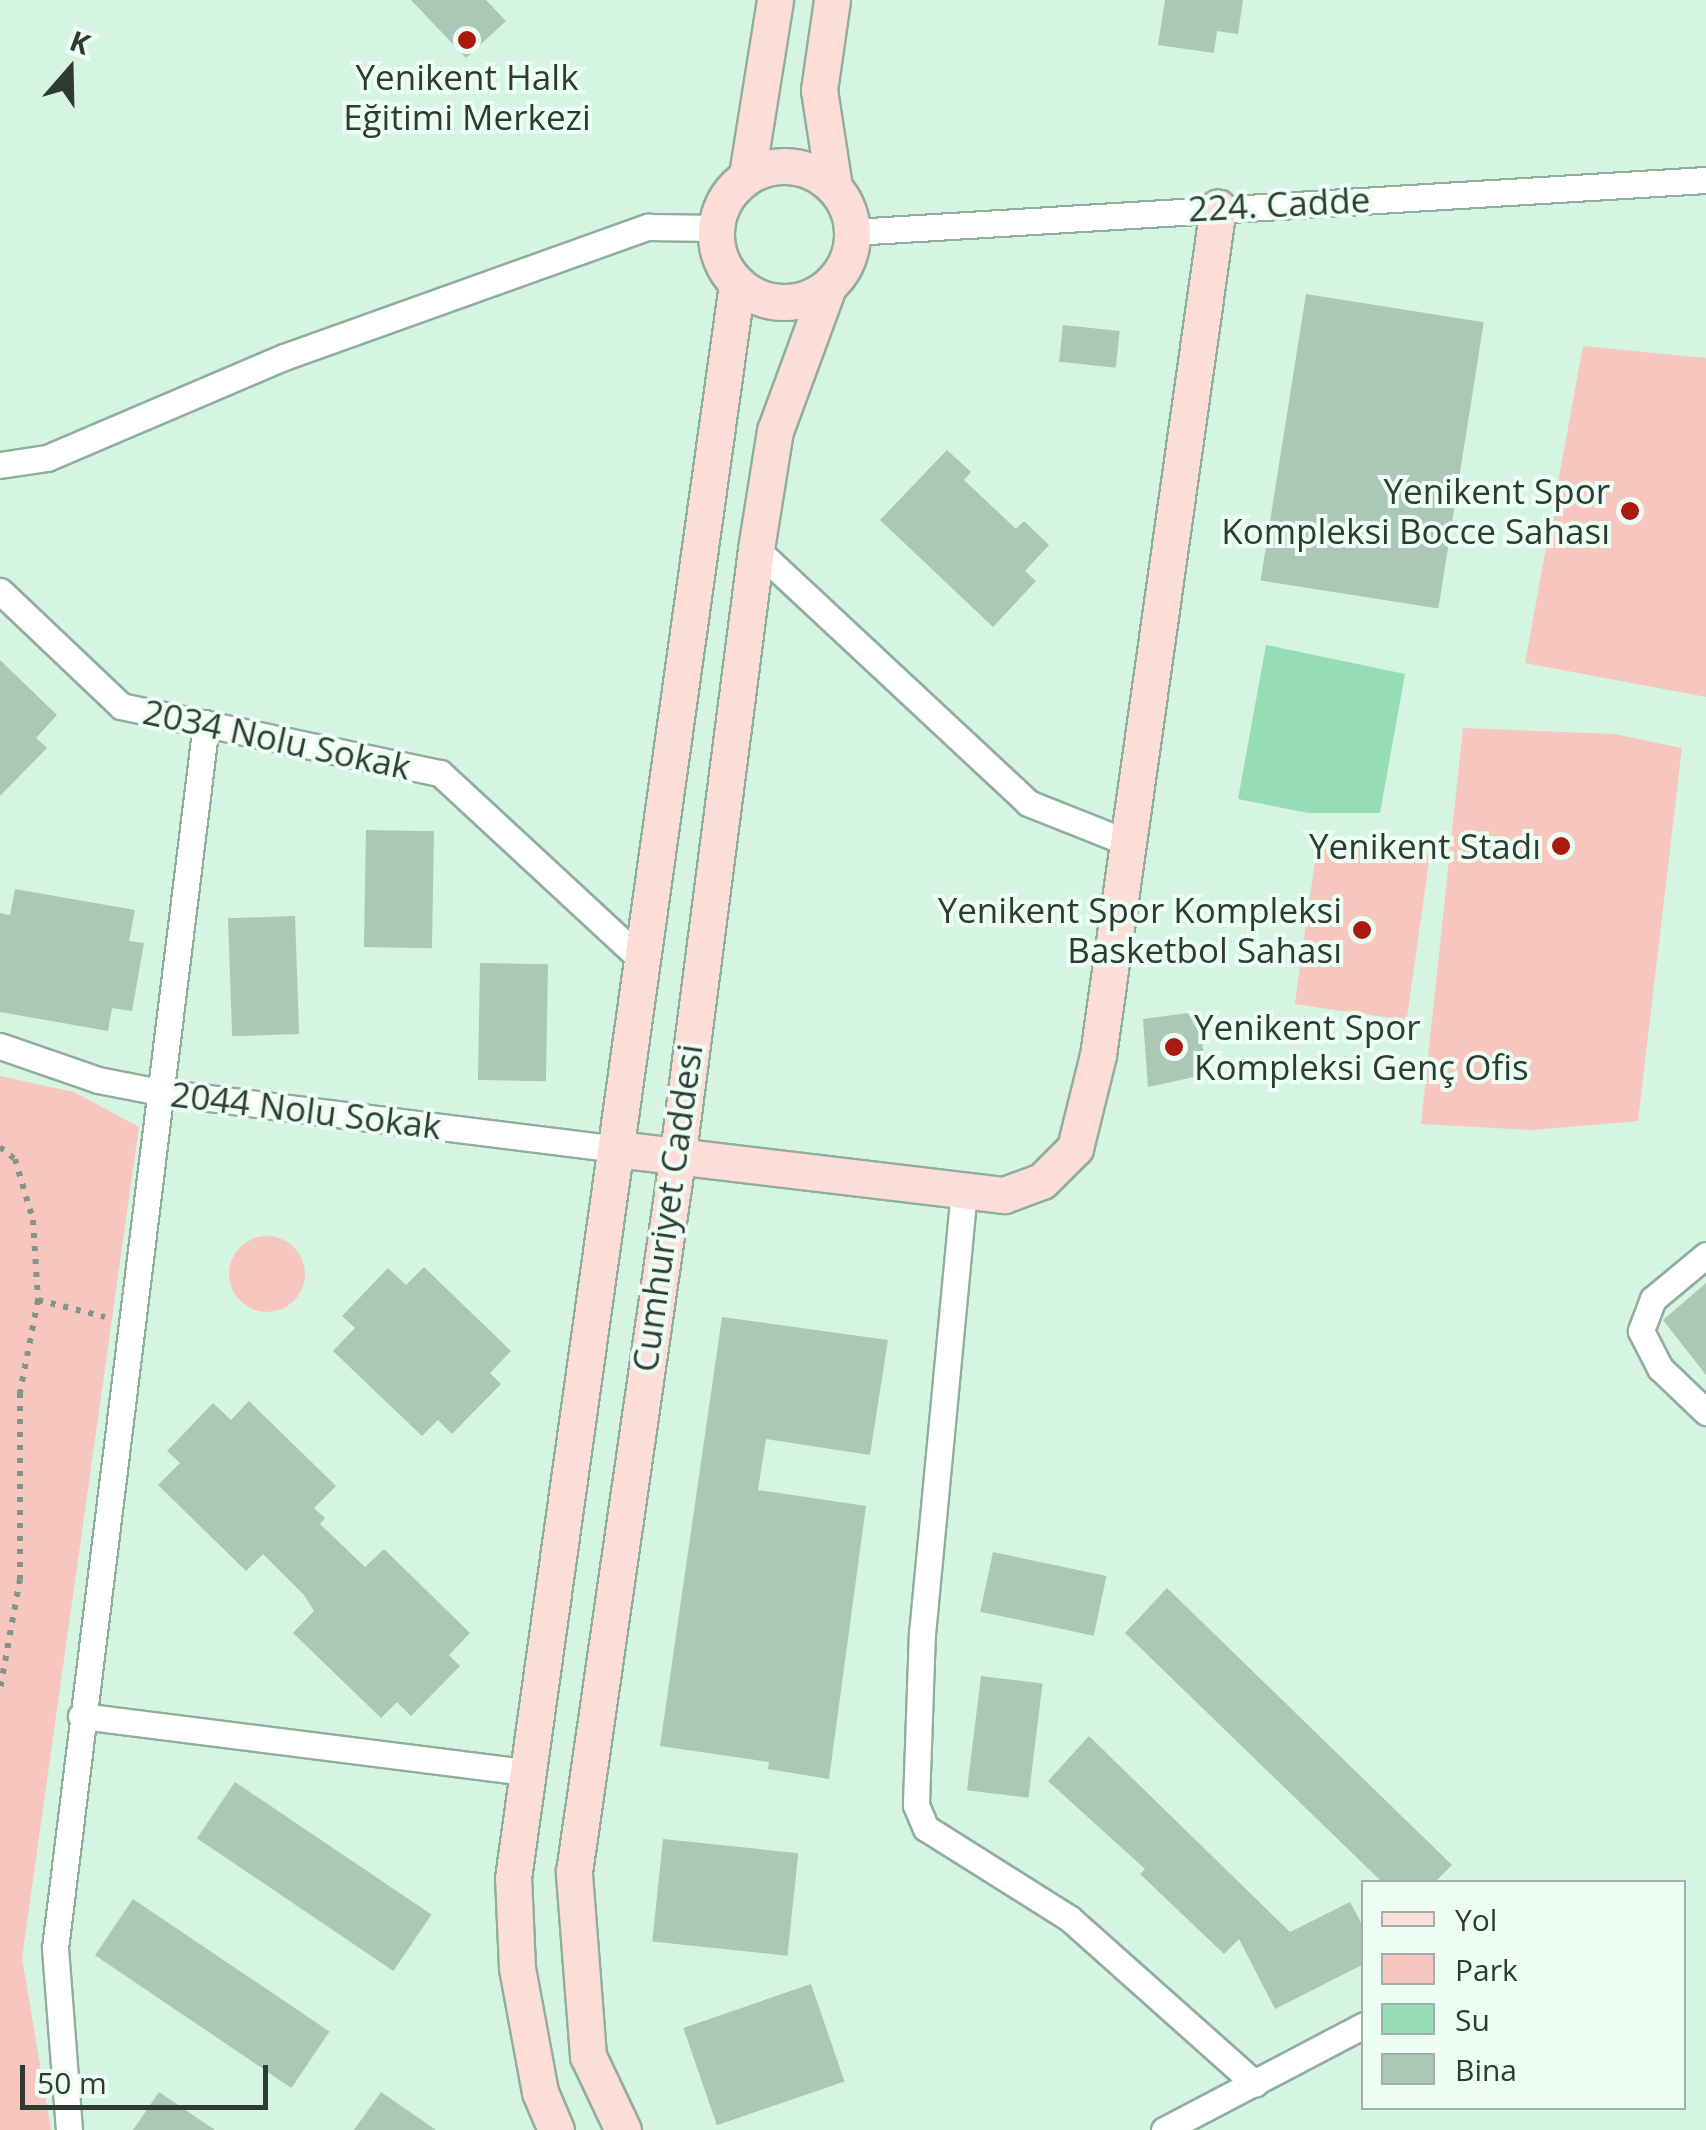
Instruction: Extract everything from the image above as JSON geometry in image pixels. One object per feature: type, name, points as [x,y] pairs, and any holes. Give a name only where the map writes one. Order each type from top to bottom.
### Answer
[{"type":"street","points":[[747,175],[776,0]]},
{"type":"street","points":[[832,0],[819,90],[834,187],[853,232],[846,262],[828,287],[792,302],[753,295],[737,284],[724,268],[715,228],[730,191],[747,175],[793,166],[834,187]]},
{"type":"street","name":"224. Cadde","points":[[853,232],[1706,180]]},
{"type":"street","points":[[617,1149],[678,1153],[1004,1196],[1042,1181],[1075,1148],[1098,1056],[1218,208]]},
{"type":"street","points":[[0,464],[47,458],[284,357],[648,227],[715,228]]},
{"type":"street","name":"Cumhuriyet Caddesi","points":[[556,2130],[540,2092],[516,1968],[513,1878],[523,1772],[645,963],[737,284]]},
{"type":"street","name":"Cumhuriyet Caddesi","points":[[623,2130],[588,2056],[574,1872],[678,1153],[756,549],[775,431],[828,287]]},
{"type":"street","points":[[756,549],[1028,803],[1126,842]]},
{"type":"street","name":"2034 Nolu Sokak","points":[[0,591],[121,706],[440,773],[645,963]]},
{"type":"street","points":[[69,2130],[55,1948],[128,1323],[206,723]]},
{"type":"street","name":"2044 Nolu Sokak","points":[[0,1046],[160,1092],[617,1149]]},
{"type":"street","points":[[964,1190],[922,1631],[916,1805],[926,1828],[1069,1918],[1255,2084]]},
{"type":"street","points":[[1706,1255],[1652,1299],[1641,1332],[1660,1368],[1706,1412]]},
{"type":"street","points":[[81,1716],[523,1772]]},
{"type":"street","points":[[1164,2130],[1361,2026]]},
{"type":"path","points":[[0,1147],[16,1160],[33,1220],[38,1300],[20,1393],[20,1578],[0,1689]]},
{"type":"path","points":[[38,1300],[128,1323]]},
{"type":"green space","name":"Yenikent Spor Kompleksi Bocce Sahası","points":[[1583,346],[1706,358],[1706,697],[1525,663]]},
{"type":"green space","name":"Yenikent Stadı","points":[[1463,728],[1614,734],[1682,748],[1638,1121],[1533,1130],[1421,1124]]},
{"type":"green space","name":"Yenikent Spor Kompleksi Basketbol Sahası","points":[[1318,839],[1430,855],[1407,1020],[1295,1004]]},
{"type":"green space","points":[[0,1076],[74,1092],[139,1127],[22,1958],[51,2130],[0,2130]]},
{"type":"green space","points":[[267,1236],[294,1247],[305,1274],[294,1301],[267,1312],[240,1301],[229,1274],[240,1247]]},
{"type":"water","points":[[1266,645],[1405,674],[1380,813],[1308,813],[1238,799]]},
{"type":"building","name":"Yenikent Halk Eğitimi Merkezi","points":[[411,0],[486,0],[506,21],[466,58]]},
{"type":"building","points":[[1165,0],[1243,0],[1238,34],[1217,31],[1214,53],[1158,45]]},
{"type":"building","points":[[1306,294],[1484,322],[1438,609],[1261,580]]},
{"type":"building","points":[[1063,325],[1120,331],[1116,368],[1059,362]]},
{"type":"building","points":[[947,450],[971,472],[964,480],[1016,529],[1024,521],[1049,545],[1025,571],[1036,581],[993,627],[880,520]]},
{"type":"building","points":[[0,660],[57,715],[36,738],[47,748],[0,796]]},
{"type":"building","points":[[366,830],[434,831],[432,948],[364,947]]},
{"type":"building","points":[[15,889],[135,910],[129,941],[144,943],[132,1011],[112,1008],[108,1031],[0,1012],[0,913],[10,915]]},
{"type":"building","points":[[295,916],[299,1034],[232,1036],[228,918]]},
{"type":"building","points":[[480,963],[548,964],[546,1081],[478,1080]]},
{"type":"building","name":"Yenikent Spor Kompleksi Genç Ofis","points":[[1196,1012],[1208,1074],[1148,1087],[1143,1019]]},
{"type":"building","points":[[424,1267],[511,1351],[490,1373],[501,1384],[452,1434],[438,1420],[422,1436],[333,1351],[355,1328],[342,1316],[388,1268],[406,1285]]},
{"type":"building","points":[[1706,1283],[1706,1375],[1663,1320]]},
{"type":"building","points":[[722,1317],[888,1340],[870,1455],[766,1439],[758,1490],[866,1506],[829,1779],[768,1769],[769,1762],[660,1746]]},
{"type":"building","points":[[249,1401],[336,1486],[314,1508],[325,1518],[320,1524],[365,1567],[384,1549],[470,1633],[449,1655],[460,1666],[411,1716],[397,1702],[381,1718],[293,1633],[314,1611],[304,1595],[263,1554],[246,1571],[158,1485],[180,1463],[167,1451],[213,1403],[231,1420]]},
{"type":"building","points":[[993,1552],[1106,1576],[1094,1636],[980,1612]]},
{"type":"building","points":[[1167,1588],[1452,1865],[1437,1880],[1380,1880],[1125,1633]]},
{"type":"building","points":[[981,1676],[1043,1684],[1029,1798],[967,1790]]},
{"type":"building","points":[[1089,1736],[1290,1932],[1350,1902],[1361,1922],[1361,1966],[1275,2009],[1239,1939],[1224,1954],[1140,1874],[1145,1869],[1048,1781]]},
{"type":"building","points":[[235,1782],[431,1915],[393,1971],[197,1838]]},
{"type":"building","points":[[663,1839],[798,1853],[787,1956],[652,1941]]},
{"type":"building","points":[[133,1899],[329,2032],[291,2088],[95,1955]]},
{"type":"building","points":[[811,1984],[845,2081],[717,2125],[683,2028]]},
{"type":"building","points":[[159,2092],[215,2130],[133,2130]]},
{"type":"building","points":[[381,2092],[436,2130],[354,2130]]},
{"type":"place","name":"Yenikent Halk Eğitimi Merkezi","points":[[467,40]]},
{"type":"place","name":"Yenikent Spor Kompleksi Bocce Sahası","points":[[1630,511]]},
{"type":"place","name":"Yenikent Stadı","points":[[1561,846]]},
{"type":"place","name":"Yenikent Spor Kompleksi Basketbol Sahası","points":[[1362,930]]},
{"type":"place","name":"Yenikent Spor Kompleksi Genç Ofis","points":[[1174,1047]]}]
